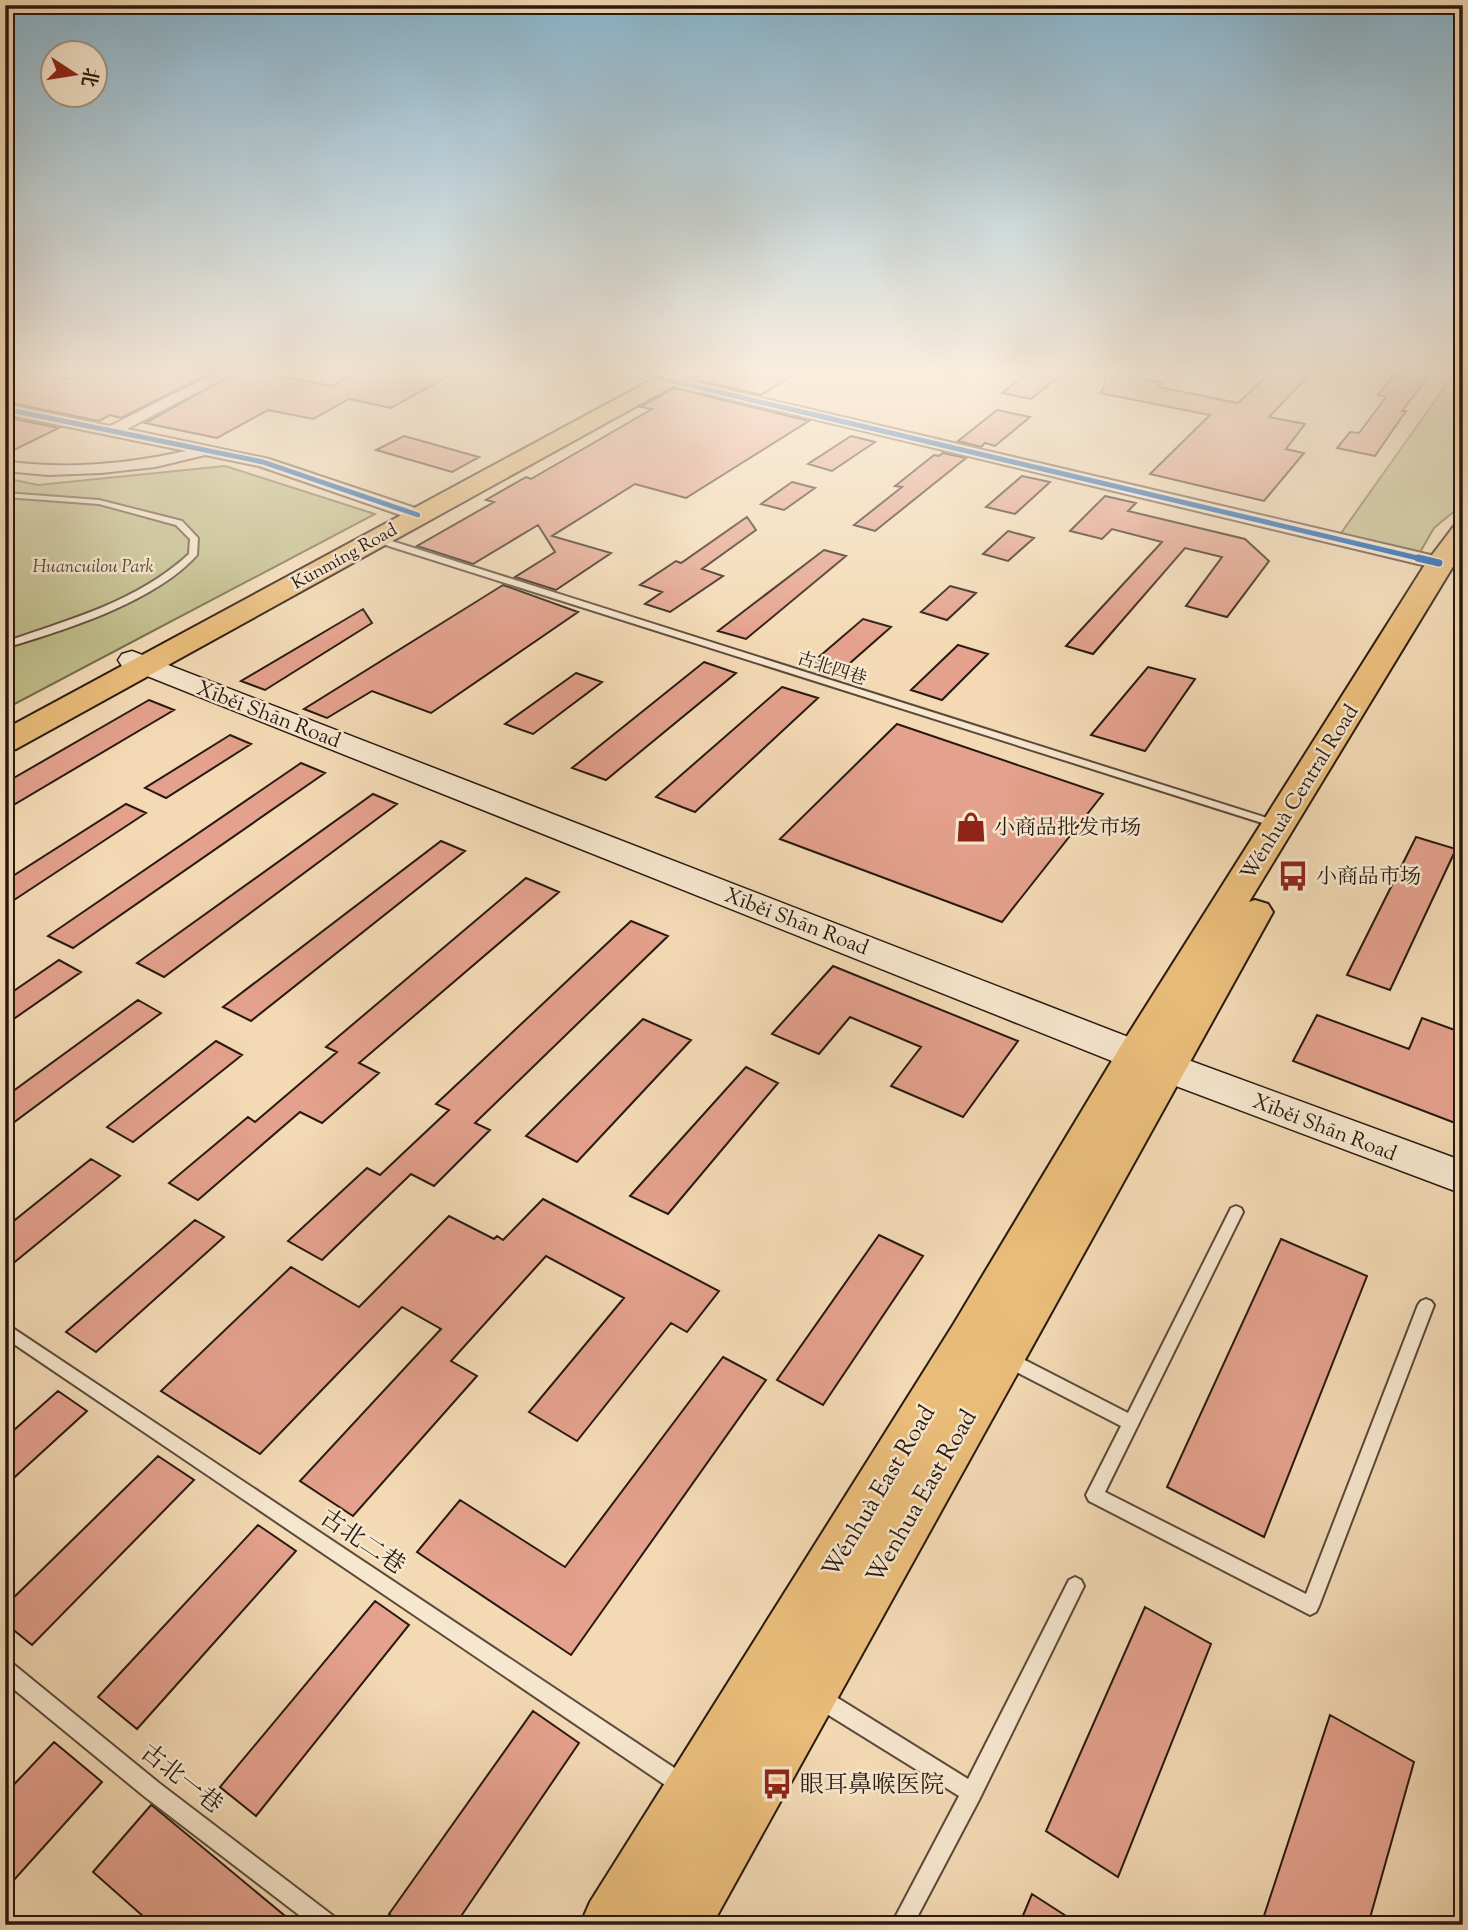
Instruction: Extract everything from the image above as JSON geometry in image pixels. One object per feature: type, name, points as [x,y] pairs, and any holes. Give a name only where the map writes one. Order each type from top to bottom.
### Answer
[{"type":"main road","name":"Kūnmíng Road","points":[[5,741],[138,663],[504,461]]},
{"type":"main road","name":"Kūnmíng Road","points":[[5,727],[138,663],[376,539],[412,513]]},
{"type":"main road","name":"Wénhuà Central Road","points":[[1152,1060],[1279,825],[1456,550]]},
{"type":"main road","points":[[1152,1060],[1433,603],[1456,550]]},
{"type":"main road","name":"Xīběi Shān Road","points":[[138,663],[1152,1060],[1463,1178]]},
{"type":"main road","name":"Wenhua East Road","points":[[676,1925],[1001,1356],[1152,1060]]},
{"type":"main road","name":"Wénhuà East Road","points":[[613,1925],[962,1352],[1152,1060]]},
{"type":"street","points":[[5,466],[20,470],[59,470],[161,461]]},
{"type":"street","points":[[258,461],[412,513]]},
{"type":"street","points":[[1056,461],[1456,550]]},
{"type":"lane","points":[[5,495],[73,498],[148,513],[178,523],[194,538],[194,546],[193,555],[181,569],[161,583],[114,605],[5,645]]},
{"type":"lane","name":"古北四巷","points":[[376,539],[1279,825]]},
{"type":"lane","points":[[1236,1212],[1095,1495],[1310,1606],[1426,1305]]},
{"type":"lane","name":"古北二巷","points":[[5,1329],[693,1793]]},
{"type":"lane","points":[[1001,1356],[1130,1422]]},
{"type":"lane","points":[[901,1925],[972,1793],[1075,1586]]},
{"type":"lane","name":"古北一巷","points":[[5,1670],[152,1790],[329,1925]]},
{"type":"lane","points":[[810,1692],[972,1793]]},
{"type":"green space","points":[[1392,461],[1463,461],[1463,504],[1434,528],[1419,554],[1339,536]]},
{"type":"green space","name":"Huancuilou Park","points":[[225,466],[375,514],[5,709],[5,478],[38,485]]},
{"type":"building","points":[[414,461],[472,461],[452,472]]},
{"type":"building","points":[[562,461],[745,461],[686,498],[635,484],[552,536],[611,553],[556,590],[515,577],[555,552],[538,525],[473,564],[417,546],[494,502],[486,500],[526,477],[531,479]]},
{"type":"building","points":[[813,461],[847,461],[832,471],[808,464]]},
{"type":"building","points":[[926,461],[962,461],[875,531],[854,525],[902,487],[895,486]]},
{"type":"building","points":[[1163,461],[1297,461],[1264,501],[1150,474]]},
{"type":"building","points":[[1022,476],[1050,482],[1015,514],[986,507]]},
{"type":"building","points":[[792,482],[815,488],[784,510],[761,504]]},
{"type":"building","points":[[1105,496],[1136,503],[1128,511],[1245,539],[1269,561],[1227,617],[1186,606],[1222,557],[1185,548],[1093,654],[1066,646],[1162,542],[1112,529],[1102,539],[1070,531]]},
{"type":"building","points":[[747,517],[756,530],[702,569],[723,576],[670,612],[645,604],[662,592],[640,585],[676,561],[681,563]]},
{"type":"building","points":[[1008,531],[1034,538],[1008,561],[983,554]]},
{"type":"building","points":[[824,550],[846,556],[746,639],[718,631]]},
{"type":"building","points":[[503,585],[578,612],[431,713],[372,691],[327,718],[304,709]]},
{"type":"building","points":[[950,586],[976,593],[947,620],[921,612]]},
{"type":"building","points":[[363,609],[372,623],[265,690],[241,681]]},
{"type":"building","points":[[863,619],[891,627],[842,670],[814,661]]},
{"type":"building","points":[[958,645],[988,654],[942,700],[911,690]]},
{"type":"building","points":[[704,662],[736,673],[606,780],[572,768]]},
{"type":"building","points":[[1148,667],[1195,679],[1145,751],[1091,735]]},
{"type":"building","points":[[576,673],[602,682],[533,734],[505,724]]},
{"type":"building","points":[[782,687],[818,698],[695,812],[656,797]]},
{"type":"building","points":[[149,700],[174,710],[5,810],[5,783]]},
{"type":"building","name":"小商品批发市场","points":[[897,724],[1103,794],[1002,922],[780,839]]},
{"type":"building","points":[[230,735],[251,744],[166,798],[145,788]]},
{"type":"building","points":[[301,763],[325,773],[73,948],[48,936]]},
{"type":"building","points":[[373,794],[397,804],[164,977],[137,963]]},
{"type":"building","points":[[126,804],[146,813],[5,906],[5,881]]},
{"type":"building","points":[[1416,837],[1456,849],[1390,990],[1347,975]]},
{"type":"building","points":[[441,841],[465,851],[251,1021],[223,1007]]},
{"type":"building","points":[[526,878],[559,892],[359,1063],[379,1073],[322,1123],[300,1112],[198,1200],[169,1183],[248,1117],[255,1122],[337,1052],[326,1047]]},
{"type":"building","points":[[631,921],[668,936],[475,1123],[490,1130],[434,1186],[411,1174],[322,1260],[288,1241],[367,1168],[380,1175],[449,1110],[436,1104]]},
{"type":"building","points":[[59,960],[81,972],[5,1025],[5,997]]},
{"type":"building","points":[[833,966],[1018,1041],[963,1117],[891,1086],[921,1047],[850,1017],[819,1054],[772,1034]]},
{"type":"building","points":[[138,1000],[161,1013],[5,1129],[5,1097]]},
{"type":"building","points":[[1317,1015],[1409,1049],[1422,1018],[1463,1033],[1463,1126],[1293,1061]]},
{"type":"building","points":[[643,1019],[691,1040],[577,1162],[526,1136]]},
{"type":"building","points":[[216,1041],[242,1055],[133,1142],[107,1127]]},
{"type":"building","points":[[746,1067],[778,1083],[668,1214],[630,1196]]},
{"type":"building","points":[[91,1159],[120,1176],[5,1270],[5,1228]]},
{"type":"building","points":[[543,1199],[719,1291],[687,1332],[671,1323],[577,1441],[529,1412],[624,1298],[546,1256],[451,1361],[477,1376],[353,1516],[300,1481],[441,1329],[402,1307],[260,1454],[161,1391],[291,1267],[359,1307],[449,1216],[494,1239],[497,1236],[503,1240]]},
{"type":"building","points":[[195,1220],[224,1237],[96,1352],[66,1332]]},
{"type":"building","points":[[879,1235],[923,1256],[823,1405],[777,1380]]},
{"type":"building","points":[[1281,1239],[1367,1276],[1264,1537],[1167,1487]]},
{"type":"building","points":[[723,1357],[766,1380],[571,1655],[417,1552],[460,1500],[565,1567]]},
{"type":"building","points":[[58,1391],[87,1411],[5,1486],[5,1438]]},
{"type":"building","points":[[158,1456],[194,1480],[32,1645],[5,1623],[5,1606]]},
{"type":"building","points":[[258,1525],[296,1551],[137,1729],[98,1697]]},
{"type":"building","points":[[375,1601],[409,1625],[256,1816],[220,1787]]},
{"type":"building","points":[[1145,1607],[1211,1644],[1118,1877],[1046,1831]]},
{"type":"building","points":[[533,1711],[579,1743],[455,1925],[402,1925],[389,1914]]},
{"type":"building","points":[[1330,1715],[1414,1762],[1368,1925],[1261,1925]]},
{"type":"building","points":[[54,1742],[102,1782],[5,1890],[5,1794]]},
{"type":"building","points":[[151,1805],[296,1925],[153,1925],[93,1872]]},
{"type":"building","points":[[1032,1894],[1080,1925],[1019,1925]]},
{"type":"cycle path","points":[[258,461],[418,515]]},
{"type":"cycle path","points":[[1009,461],[1439,563]]},
{"type":"place","name":"小商品批发市场","points":[[971,827]]},
{"type":"place","name":"小商品市场","points":[[1293,876]]},
{"type":"place","name":"眼耳鼻喉医院","points":[[777,1784]]}]
